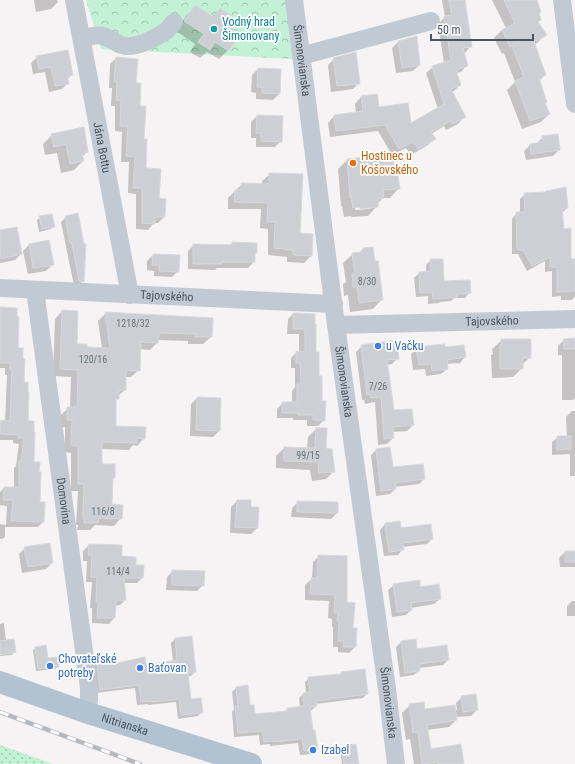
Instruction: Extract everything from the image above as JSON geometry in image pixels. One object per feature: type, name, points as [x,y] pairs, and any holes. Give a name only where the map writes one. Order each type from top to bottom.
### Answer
[{"type":"main road","name":"Nitrianska","points":[[0,682],[85,712],[251,764]]},
{"type":"street","name":"Jána Bottu","points":[[74,0],[130,295]]},
{"type":"street","name":"Šimonovianska","points":[[294,0],[336,325],[387,689],[396,764]]},
{"type":"street","points":[[562,0],[575,104]]},
{"type":"street","points":[[82,38],[102,35],[116,43],[125,46],[134,46],[167,30],[174,22]]},
{"type":"street","points":[[301,56],[431,22]]},
{"type":"street","name":"Tajovského","points":[[0,288],[334,304]]},
{"type":"street","name":"Domovina","points":[[34,290],[89,688],[89,700],[85,712]]},
{"type":"street","name":"Tajovského","points":[[336,325],[575,319]]},
{"type":"green space","points":[[86,0],[286,0],[293,59],[101,49]]},
{"type":"green space","points":[[0,745],[53,764],[0,764]]},
{"type":"building","points":[[449,0],[465,0],[472,47],[463,48],[468,66],[456,70],[461,85],[451,89],[466,117],[452,124],[450,121],[431,132],[436,139],[418,149],[413,142],[399,149],[385,125],[336,131],[334,115],[363,111],[361,96],[377,94],[379,107],[408,103],[411,123],[444,104],[432,66],[451,60],[444,16],[452,15]]},
{"type":"building","points":[[504,0],[537,0],[541,12],[539,13],[541,20],[538,22],[547,35],[534,42],[546,75],[539,78],[547,102],[545,103],[550,114],[530,121],[515,81],[524,77],[512,46],[510,47],[502,30],[515,23]]},
{"type":"building","name":"Vodný hrad Šimonovany","points":[[195,5],[214,17],[220,8],[231,16],[225,24],[240,34],[229,51],[215,42],[210,50],[198,42],[204,34],[184,21]]},
{"type":"building","points":[[417,36],[420,65],[402,68],[398,41]]},
{"type":"building","points":[[68,50],[73,75],[67,76],[69,84],[55,86],[51,67],[39,69],[36,56]]},
{"type":"building","points":[[356,52],[360,84],[337,86],[333,58]]},
{"type":"building","points":[[116,57],[138,59],[136,83],[141,83],[140,106],[146,106],[144,139],[147,139],[146,168],[161,169],[159,198],[166,199],[165,217],[155,217],[155,224],[142,223],[142,188],[133,188],[135,157],[126,156],[128,126],[120,126],[121,101],[116,100],[117,82],[114,82]]},
{"type":"building","points":[[258,68],[281,69],[280,94],[262,93],[262,87],[257,87]]},
{"type":"building","points":[[257,115],[283,116],[282,142],[261,141],[261,133],[256,133]]},
{"type":"building","points":[[84,127],[88,152],[82,154],[84,161],[70,164],[66,144],[54,147],[51,134]]},
{"type":"building","points":[[558,134],[560,150],[531,154],[530,144],[543,142],[542,136]]},
{"type":"building","points":[[393,154],[395,176],[398,176],[400,189],[383,190],[384,198],[378,199],[378,207],[360,209],[360,207],[353,208],[351,197],[350,198],[347,159]]},
{"type":"building","points":[[269,173],[303,174],[300,233],[313,234],[312,256],[293,255],[293,250],[274,248],[275,222],[267,222],[268,203],[234,202],[235,190],[241,190],[241,183],[269,184]]},
{"type":"building","points":[[566,187],[568,208],[562,209],[564,229],[571,228],[571,259],[575,259],[575,291],[557,292],[557,267],[550,267],[550,257],[532,266],[523,250],[517,250],[516,212],[525,212],[524,193],[546,192]]},
{"type":"building","points":[[78,213],[84,244],[86,244],[84,282],[79,281],[65,216]]},
{"type":"building","points":[[52,214],[55,227],[42,229],[39,216]]},
{"type":"building","points":[[17,227],[22,254],[1,259],[0,230]]},
{"type":"building","points":[[49,240],[54,265],[33,268],[29,244]]},
{"type":"building","points":[[232,242],[257,243],[255,262],[193,264],[193,244],[232,245]]},
{"type":"building","points":[[373,247],[375,261],[378,261],[383,300],[359,303],[357,287],[353,287],[352,274],[355,274],[352,253],[363,252],[363,248]]},
{"type":"building","points":[[153,254],[180,255],[179,272],[159,271],[159,265],[152,265]]},
{"type":"building","points":[[430,259],[443,259],[444,281],[470,280],[471,293],[457,294],[457,297],[433,299],[432,292],[420,293],[419,272],[431,271]]},
{"type":"building","points":[[0,307],[17,308],[17,316],[19,317],[18,348],[23,348],[23,359],[25,359],[24,382],[28,382],[28,393],[29,392],[28,421],[34,421],[34,462],[40,462],[40,502],[45,502],[44,522],[11,521],[13,500],[3,500],[4,487],[19,487],[19,461],[21,461],[24,438],[18,438],[18,435],[0,434],[1,420],[10,421],[12,370],[10,370],[10,363],[0,363]]},
{"type":"building","points":[[62,310],[78,311],[77,344],[87,344],[87,347],[110,348],[105,312],[213,318],[212,337],[195,337],[195,334],[159,333],[158,343],[141,342],[140,371],[126,370],[126,390],[119,390],[119,399],[116,399],[116,426],[146,427],[145,439],[137,438],[137,443],[102,442],[102,464],[115,464],[112,504],[123,505],[122,519],[99,518],[98,523],[84,523],[84,484],[78,484],[78,446],[71,445],[72,420],[67,420],[67,407],[77,407],[78,370],[60,369]]},
{"type":"building","points":[[293,313],[315,314],[316,352],[319,352],[319,376],[322,376],[322,401],[326,401],[325,421],[313,420],[313,415],[282,413],[282,402],[297,402],[297,384],[301,384],[300,363],[296,363],[296,351],[305,352],[305,329],[293,329]]},
{"type":"building","points":[[575,338],[575,349],[564,349],[563,339]]},
{"type":"building","points":[[501,339],[531,339],[531,358],[523,358],[523,369],[500,369]]},
{"type":"building","points":[[397,340],[399,359],[387,360],[394,410],[412,409],[414,425],[393,427],[394,438],[384,439],[381,397],[370,398],[370,394],[367,395],[361,345]]},
{"type":"building","points":[[445,344],[445,347],[464,345],[466,357],[447,360],[448,369],[432,371],[431,364],[419,365],[416,347]]},
{"type":"building","points":[[197,397],[221,398],[220,431],[196,430]]},
{"type":"building","points":[[316,428],[327,428],[326,448],[332,449],[335,472],[319,473],[318,462],[284,461],[284,447],[315,448]]},
{"type":"building","points":[[557,436],[571,436],[571,449],[557,450]]},
{"type":"building","points":[[390,447],[393,467],[423,464],[425,479],[395,483],[396,489],[381,491],[376,449]]},
{"type":"building","points":[[237,500],[251,500],[251,507],[259,507],[258,528],[235,527]]},
{"type":"building","points":[[297,501],[338,502],[338,513],[297,512]]},
{"type":"building","points":[[400,521],[401,528],[431,524],[433,539],[403,543],[404,550],[389,552],[385,523]]},
{"type":"building","points":[[50,543],[53,563],[28,567],[24,547]]},
{"type":"building","points":[[89,544],[122,545],[122,556],[136,557],[136,565],[144,565],[143,578],[124,578],[126,600],[116,601],[115,618],[97,618],[97,577],[91,577],[92,556],[88,555]]},
{"type":"building","points":[[565,551],[575,551],[575,562],[565,562]]},
{"type":"building","points":[[318,555],[347,556],[347,602],[355,603],[353,628],[357,628],[356,647],[343,647],[344,641],[338,641],[339,621],[337,621],[338,613],[334,613],[335,595],[310,594],[311,578],[317,578]]},
{"type":"building","points":[[172,570],[205,571],[204,586],[172,585]]},
{"type":"building","points":[[420,580],[420,587],[439,584],[441,599],[411,603],[412,610],[397,612],[393,584]]},
{"type":"building","points":[[192,636],[196,672],[188,673],[191,699],[201,698],[203,713],[181,715],[179,699],[141,702],[139,685],[100,690],[96,657],[111,657],[113,664],[145,657],[146,665],[177,660],[175,638]]},
{"type":"building","points":[[14,639],[16,652],[0,655],[0,641]]},
{"type":"building","points":[[416,639],[417,649],[447,645],[449,660],[419,664],[420,671],[405,673],[401,641]]},
{"type":"building","points":[[46,645],[48,658],[58,657],[59,667],[38,669],[35,647]]},
{"type":"building","points":[[365,669],[368,694],[317,701],[317,706],[310,707],[313,730],[315,730],[318,750],[304,751],[302,739],[264,742],[262,731],[238,733],[235,706],[238,706],[236,687],[248,685],[250,705],[254,705],[255,714],[288,711],[287,708],[304,706],[303,693],[310,692],[308,677],[341,674],[341,672]]},
{"type":"building","points":[[476,694],[478,710],[463,712],[461,696]]},
{"type":"building","points":[[424,702],[425,709],[455,705],[457,720],[427,725],[431,749],[461,744],[464,764],[438,764],[438,762],[422,764],[418,732],[413,733],[409,704]]},
{"type":"building","points":[[356,744],[359,764],[344,764],[342,746]]},
{"type":"railway","points":[[0,712],[140,764]]},
{"type":"place","name":"Vodný hrad Šimonovany","points":[[214,29]]},
{"type":"place","name":"Hostinec u Košovského","points":[[353,163]]},
{"type":"place","name":"u Vačku","points":[[378,346]]},
{"type":"place","name":"Chovateľské potreby","points":[[50,666]]},
{"type":"place","name":"Baťovan","points":[[140,668]]},
{"type":"place","name":"Izabel","points":[[313,750]]}]
